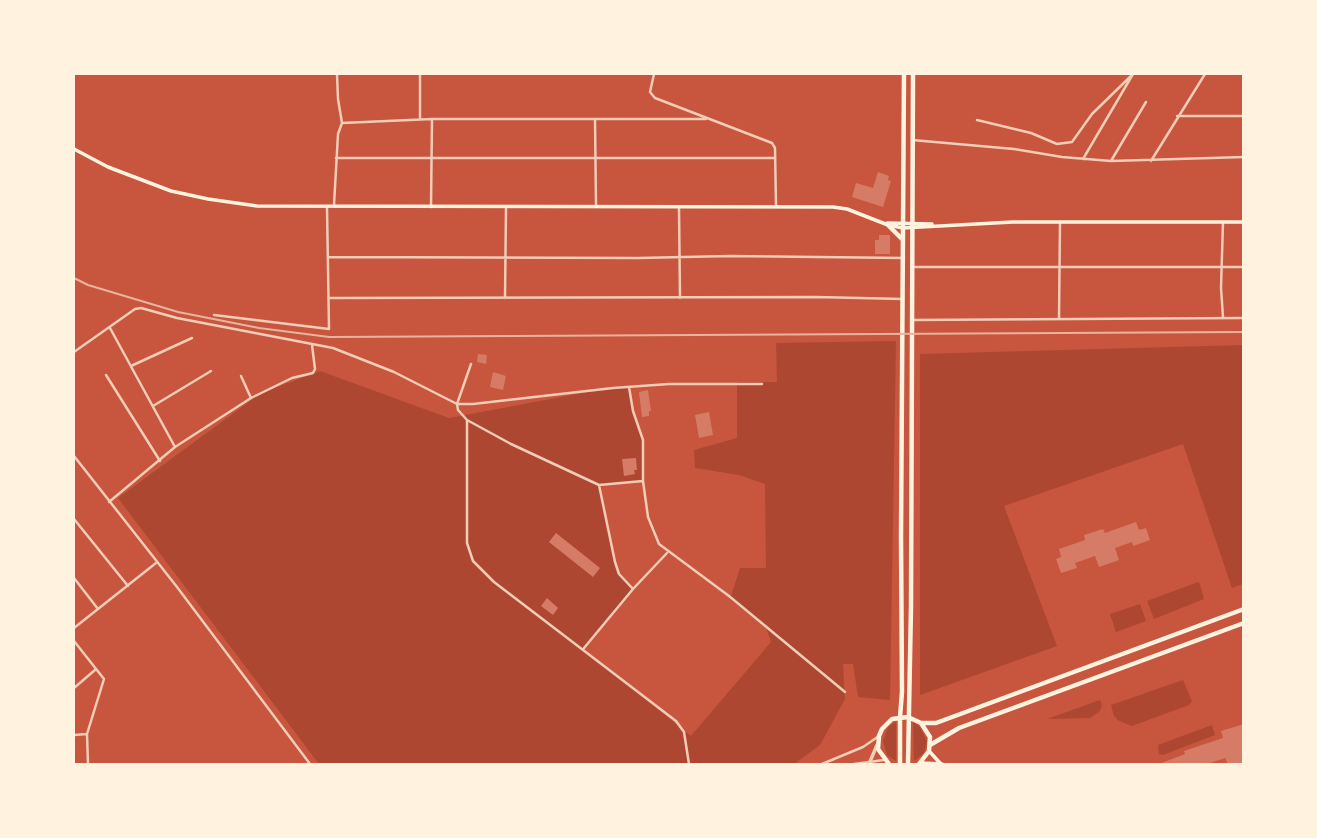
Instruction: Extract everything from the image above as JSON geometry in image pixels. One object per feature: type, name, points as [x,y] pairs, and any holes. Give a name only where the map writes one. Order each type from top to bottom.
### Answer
[{"type":"main road","points":[[900,765],[904,74]]},
{"type":"main road","points":[[908,765],[913,74]]},
{"type":"main road","points":[[74,149],[108,167],[150,184],[208,200],[257,206],[841,208],[888,225],[903,226],[1060,222],[1244,222]]},
{"type":"main road","points":[[880,222],[903,226]]},
{"type":"main road","points":[[888,225],[903,241]]},
{"type":"main road","points":[[889,765],[884,760],[878,736],[886,724],[900,717],[908,717],[921,723],[936,723],[1244,609]]},
{"type":"main road","points":[[921,723],[926,729],[930,748],[942,765],[920,764],[930,748],[959,728],[1244,623]]},
{"type":"street","points":[[334,207],[336,158],[339,127],[342,123],[337,74]]},
{"type":"street","points":[[420,74],[420,120]]},
{"type":"street","points":[[654,74],[652,96],[772,143],[776,206]]},
{"type":"street","points":[[1083,159],[1133,74]]},
{"type":"street","points":[[977,120],[1031,132],[1057,144],[1072,142],[1092,114],[1133,74]]},
{"type":"street","points":[[1151,161],[1205,74]]},
{"type":"street","points":[[1111,161],[1146,102]]},
{"type":"street","points":[[1177,117],[1244,116]]},
{"type":"street","points":[[342,123],[432,119],[706,119]]},
{"type":"street","points":[[431,207],[432,119]]},
{"type":"street","points":[[595,119],[596,206]]},
{"type":"street","points":[[912,140],[1111,161],[1244,157]]},
{"type":"street","points":[[336,158],[775,158]]},
{"type":"street","points":[[505,298],[506,206]]},
{"type":"street","points":[[679,206],[680,298]]},
{"type":"street","points":[[214,315],[327,330],[330,327],[327,207]]},
{"type":"street","points":[[1059,319],[1060,222]]},
{"type":"street","points":[[1223,222],[1223,318]]},
{"type":"street","points":[[328,257],[904,258]]},
{"type":"street","points":[[911,267],[1244,267]]},
{"type":"street","points":[[329,298],[903,299]]},
{"type":"street","points":[[74,352],[135,309],[141,308],[177,318],[332,348],[394,372],[457,404],[629,387],[762,383]]},
{"type":"street","points":[[911,320],[1244,318]]},
{"type":"street","points":[[110,328],[175,447]]},
{"type":"street","points":[[131,366],[192,338]]},
{"type":"street","points":[[109,502],[175,447],[251,398],[292,378],[313,373],[315,369],[311,344]]},
{"type":"street","points":[[471,364],[457,404],[458,410],[467,420],[599,485],[643,481]]},
{"type":"street","points":[[153,406],[211,371]]},
{"type":"street","points":[[106,375],[160,462]]},
{"type":"street","points":[[241,376],[251,398]]},
{"type":"street","points":[[629,387],[634,416],[643,440],[643,481],[651,528],[659,544],[729,596],[845,692]]},
{"type":"street","points":[[467,420],[469,553],[483,573],[676,721],[684,732],[689,765]]},
{"type":"street","points":[[74,456],[310,765]]},
{"type":"street","points":[[599,485],[615,562],[619,574],[633,589]]},
{"type":"street","points":[[74,519],[128,586]]},
{"type":"street","points":[[583,650],[667,552]]},
{"type":"street","points":[[74,628],[157,562]]},
{"type":"street","points":[[74,578],[98,609]]},
{"type":"street","points":[[74,641],[104,679],[87,734],[88,765]]},
{"type":"street","points":[[74,688],[96,669]]},
{"type":"street","points":[[74,735],[87,734]]},
{"type":"street","points":[[822,765],[863,747],[878,736]]},
{"type":"street","points":[[870,763],[878,743]]},
{"type":"street","points":[[854,765],[884,760]]},
{"type":"shaded area","points":[[896,341],[890,700],[858,697],[853,664],[843,664],[845,699],[820,745],[794,764],[319,764],[118,498],[261,393],[320,371],[449,418],[615,387],[629,387],[634,416],[643,440],[643,481],[600,485],[612,552],[619,574],[633,589],[583,649],[691,736],[771,642],[766,628],[730,599],[740,568],[766,568],[765,484],[739,475],[695,468],[694,450],[737,438],[737,382],[777,382],[776,343]]},
{"type":"shaded area","points":[[1243,345],[1243,584],[1232,588],[1183,444],[1004,506],[1057,646],[920,695],[920,354]]},
{"type":"shaded area","points":[[1198,582],[1204,599],[1154,619],[1147,601]]},
{"type":"shaded area","points":[[1140,604],[1146,621],[1116,632],[1110,614]]},
{"type":"shaded area","points":[[1183,680],[1192,701],[1189,705],[1132,726],[1114,716],[1111,705]]},
{"type":"shaded area","points":[[1100,700],[1100,711],[1090,718],[1047,719]]},
{"type":"shaded area","points":[[896,722],[896,761],[887,755],[883,741],[888,727]]},
{"type":"shaded area","points":[[913,722],[920,727],[927,741],[924,753],[914,761]]},
{"type":"shaded area","points":[[1212,725],[1215,735],[1163,755],[1159,754],[1158,745]]},
{"type":"building","points":[[878,172],[889,176],[888,180],[891,181],[883,207],[852,197],[856,183],[873,188]]},
{"type":"building","points":[[879,235],[890,235],[890,254],[875,254],[875,240],[879,240]]},
{"type":"building","points":[[478,354],[487,355],[486,364],[477,362]]},
{"type":"building","points":[[493,372],[506,376],[503,390],[490,387]]},
{"type":"building","points":[[648,390],[651,411],[649,416],[642,417],[639,392]]},
{"type":"building","points":[[709,412],[713,435],[699,438],[695,415]]},
{"type":"building","points":[[636,458],[635,474],[624,476],[622,459]]},
{"type":"building","points":[[1136,522],[1139,530],[1146,528],[1150,540],[1115,548],[1119,560],[1099,567],[1095,556],[1075,563],[1077,568],[1061,573],[1056,559],[1061,557],[1059,549],[1085,540],[1084,535],[1103,529],[1105,533]]},
{"type":"building","points":[[556,533],[600,568],[593,577],[549,542]]},
{"type":"building","points":[[547,598],[558,608],[553,615],[541,606]]},
{"type":"building","points":[[1244,724],[1244,764],[1228,764],[1225,758],[1207,764],[1159,764],[1185,754],[1184,751],[1223,738],[1221,731]]},
{"type":"railway","points":[[74,278],[88,285],[178,312],[259,328],[329,337],[1244,332]]}]
